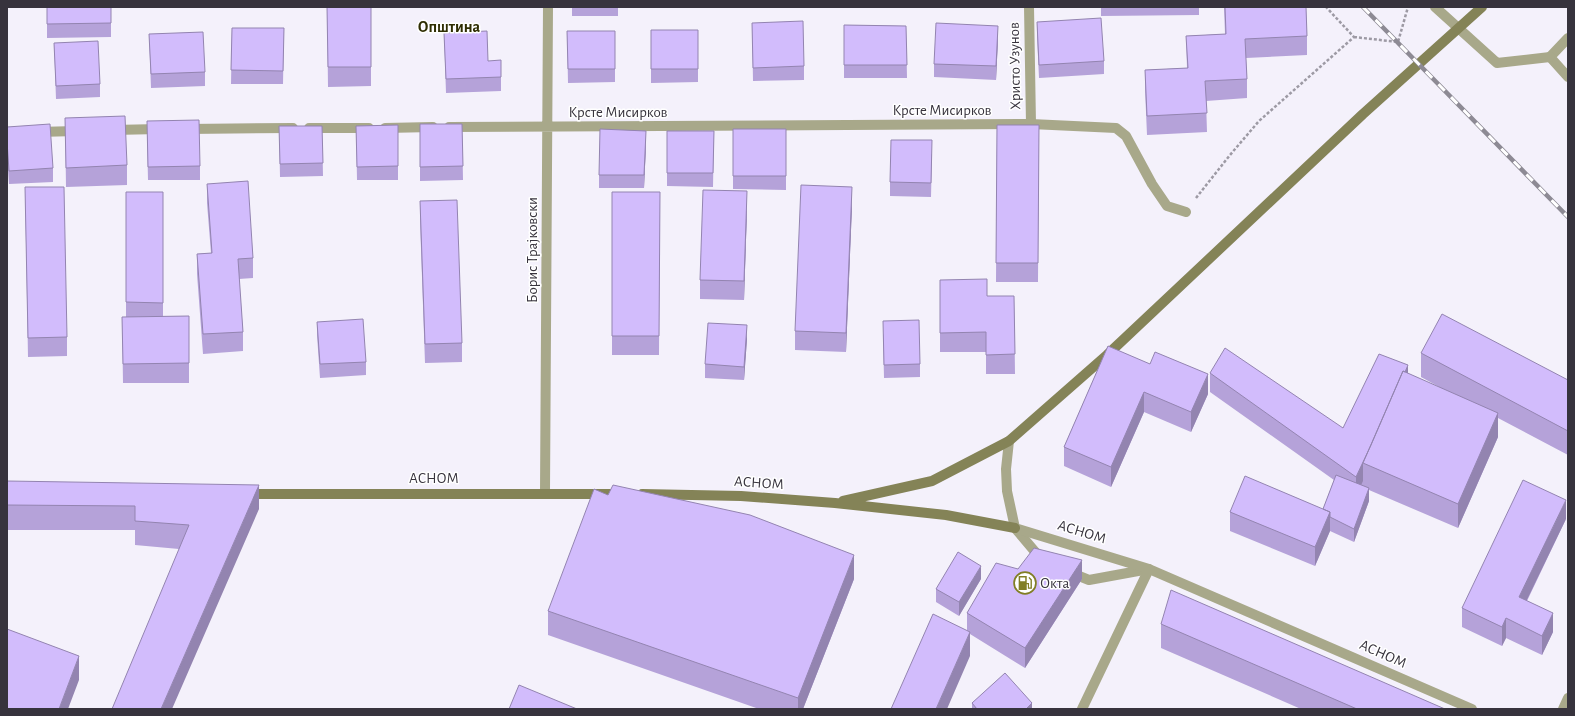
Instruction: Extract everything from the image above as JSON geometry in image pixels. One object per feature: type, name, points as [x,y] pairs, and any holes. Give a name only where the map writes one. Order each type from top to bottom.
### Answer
[{"type":"main road","points":[[836,503],[932,481],[1009,441],[1107,355],[1363,114],[1482,7]]},
{"type":"main road","name":"АСНОМ","points":[[236,494],[545,492],[742,496],[836,503],[946,514],[1015,528]]},
{"type":"street","name":"Борис Трајковски","points":[[545,492],[548,7]]},
{"type":"street","name":"Христо Узунов","points":[[1029,7],[1031,124]]},
{"type":"street","points":[[1435,7],[1497,63],[1550,57],[1568,38]]},
{"type":"street","points":[[1550,57],[1568,78]]},
{"type":"street","name":"Крсте Мисирков","points":[[102,130],[1031,124],[1116,128],[1126,136],[1152,184],[1167,206],[1186,212]]},
{"type":"street","points":[[23,132],[86,130]]},
{"type":"street","points":[[1009,441],[1006,469],[1008,491],[1015,528],[1044,563],[1089,580],[1149,569]]},
{"type":"street","name":"АСНОМ","points":[[1015,528],[1149,569],[1472,709]]},
{"type":"street","points":[[1082,709],[1149,569]]},
{"type":"street","points":[[1563,709],[1568,698]]},
{"type":"path","points":[[1326,7],[1354,37],[1398,42],[1408,7]]},
{"type":"path","points":[[1186,212],[1230,155],[1259,122],[1354,37]]},
{"type":"building","points":[[47,7],[111,7],[111,23],[47,24]]},
{"type":"building","points":[[327,7],[371,7],[371,67],[328,67]]},
{"type":"building","points":[[1225,7],[1306,7],[1307,36],[1245,39],[1247,79],[1205,81],[1207,113],[1147,116],[1145,70],[1188,68],[1186,36],[1226,34]]},
{"type":"building","points":[[1101,18],[1104,61],[1039,65],[1037,22]]},
{"type":"building","points":[[803,21],[804,66],[753,68],[752,23]]},
{"type":"building","points":[[936,23],[998,26],[996,66],[934,64]]},
{"type":"building","points":[[844,25],[906,26],[907,65],[844,65]]},
{"type":"building","points":[[232,28],[284,28],[283,71],[231,70]]},
{"type":"building","points":[[651,30],[698,30],[698,69],[651,69]]},
{"type":"building","points":[[487,31],[488,61],[501,60],[501,77],[446,79],[444,33]]},
{"type":"building","points":[[567,31],[615,31],[615,69],[568,69]]},
{"type":"building","points":[[203,32],[205,72],[151,74],[149,34]]},
{"type":"building","points":[[98,41],[100,84],[56,86],[54,43]]},
{"type":"building","points":[[125,116],[127,165],[66,168],[65,118]]},
{"type":"building","points":[[199,120],[200,166],[148,167],[147,121]]},
{"type":"building","points":[[50,124],[53,168],[9,171],[7,127]]},
{"type":"building","points":[[420,124],[462,124],[463,166],[420,167]]},
{"type":"building","points":[[398,125],[398,166],[357,167],[356,126]]},
{"type":"building","points":[[997,125],[1039,125],[1038,263],[996,263]]},
{"type":"building","points":[[279,126],[322,126],[323,163],[280,164]]},
{"type":"building","points":[[600,129],[646,131],[644,175],[599,175]]},
{"type":"building","points":[[733,129],[786,129],[786,176],[733,176]]},
{"type":"building","points":[[667,131],[714,131],[713,173],[667,173]]},
{"type":"building","points":[[891,140],[932,140],[931,183],[890,182]]},
{"type":"building","points":[[248,181],[253,258],[238,259],[243,332],[203,334],[197,254],[212,253],[207,184]]},
{"type":"building","points":[[801,185],[852,187],[846,333],[795,331]]},
{"type":"building","points":[[25,187],[64,187],[67,337],[28,338]]},
{"type":"building","points":[[703,190],[747,191],[744,281],[700,280]]},
{"type":"building","points":[[126,192],[163,192],[163,303],[126,302]]},
{"type":"building","points":[[612,192],[660,192],[659,336],[612,336]]},
{"type":"building","points":[[457,200],[462,343],[425,344],[420,201]]},
{"type":"building","points":[[987,279],[987,296],[1014,296],[1015,354],[986,355],[986,332],[940,333],[940,280]]},
{"type":"building","points":[[1442,314],[1568,380],[1568,431],[1421,353]]},
{"type":"building","points":[[189,316],[189,363],[123,364],[122,317]]},
{"type":"building","points":[[363,319],[366,362],[320,364],[317,322]]},
{"type":"building","points":[[919,320],[920,364],[884,365],[883,321]]},
{"type":"building","points":[[708,323],[747,325],[744,367],[705,364]]},
{"type":"building","points":[[1108,346],[1150,364],[1155,352],[1208,374],[1191,412],[1144,392],[1111,467],[1064,447]]},
{"type":"building","points":[[1225,348],[1343,428],[1379,354],[1408,365],[1405,372],[1403,371],[1356,477],[1210,373]]},
{"type":"building","points":[[1403,371],[1498,413],[1458,504],[1363,463]]},
{"type":"building","points":[[1336,475],[1369,488],[1354,529],[1330,517],[1330,512],[1323,509]]},
{"type":"building","points":[[1245,476],[1330,512],[1315,547],[1230,512]]},
{"type":"building","points":[[1523,480],[1566,500],[1519,597],[1553,613],[1542,636],[1506,618],[1502,627],[1462,608]]},
{"type":"building","points":[[7,481],[259,485],[161,709],[112,709],[189,525],[135,521],[135,506],[7,505]]},
{"type":"building","points":[[613,485],[750,515],[854,555],[798,698],[548,611],[594,489],[608,495]]},
{"type":"building","points":[[1034,548],[1082,560],[1025,648],[967,613],[996,563],[1018,569]]},
{"type":"building","points":[[958,552],[981,566],[959,602],[936,589]]},
{"type":"building","points":[[1171,590],[1445,709],[1357,709],[1161,624]]},
{"type":"building","points":[[933,614],[970,632],[936,709],[891,709]]},
{"type":"building","points":[[7,629],[79,656],[59,709],[7,709]]},
{"type":"building","points":[[1005,673],[1032,703],[1026,709],[977,709],[972,703]]},
{"type":"building","points":[[519,685],[577,709],[509,709]]},
{"type":"railway","points":[[1363,7],[1568,217]]},
{"type":"place","name":"Окта","points":[[1025,583]]},
{"type":"district","name":"Општина","points":[[449,27]]}]
